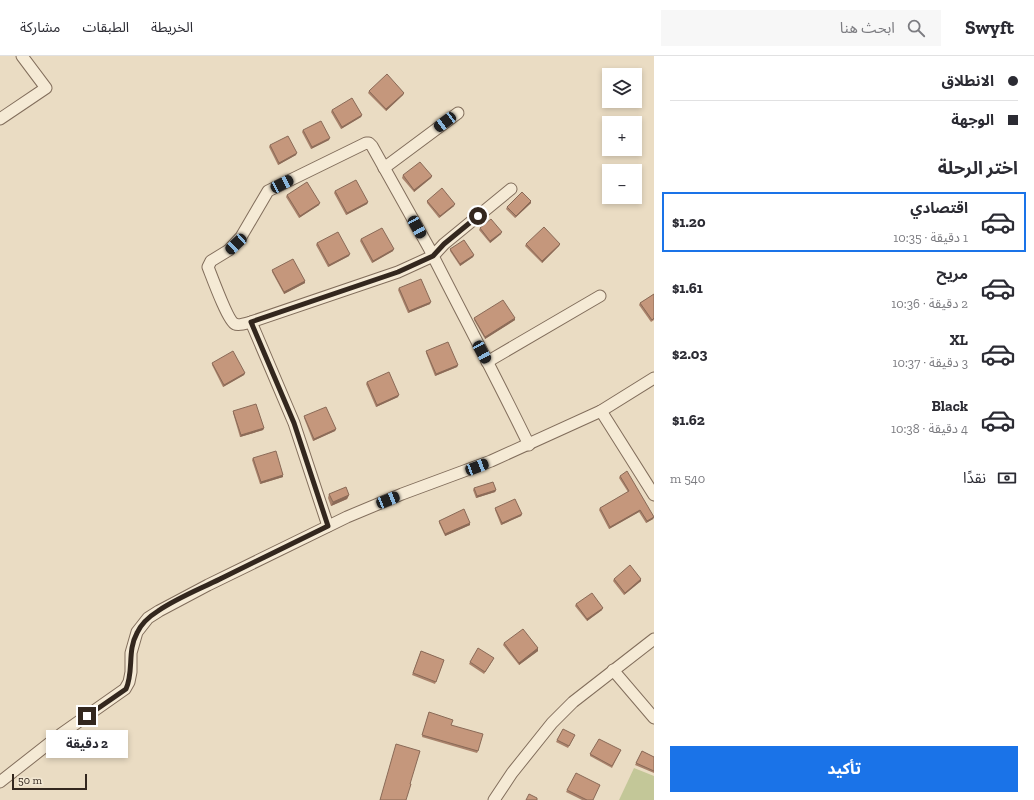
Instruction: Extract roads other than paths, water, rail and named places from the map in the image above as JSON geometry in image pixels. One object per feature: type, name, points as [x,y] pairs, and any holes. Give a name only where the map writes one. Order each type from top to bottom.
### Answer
[{"type":"street","points":[[0,118],[46,88],[22,56]]},
{"type":"street","points":[[384,168],[458,113]]},
{"type":"street","points":[[511,189],[444,244],[433,256],[398,272],[251,322],[239,325],[233,322],[226,312],[208,267],[211,261],[229,250],[241,237],[256,214],[266,193],[324,163],[366,143],[369,143],[433,256],[529,445]]},
{"type":"street","points":[[487,362],[600,296]]},
{"type":"street","points":[[251,322],[294,423],[328,526]]},
{"type":"street","points":[[0,782],[61,734],[126,689],[131,672],[131,653],[133,641],[137,632],[148,618],[159,611],[208,585],[347,517],[529,445],[601,411],[654,378]]},
{"type":"street","points":[[601,411],[654,496]]},
{"type":"street","points":[[494,800],[512,773],[552,723],[573,702],[654,639]]},
{"type":"street","points":[[613,670],[654,718]]}]
